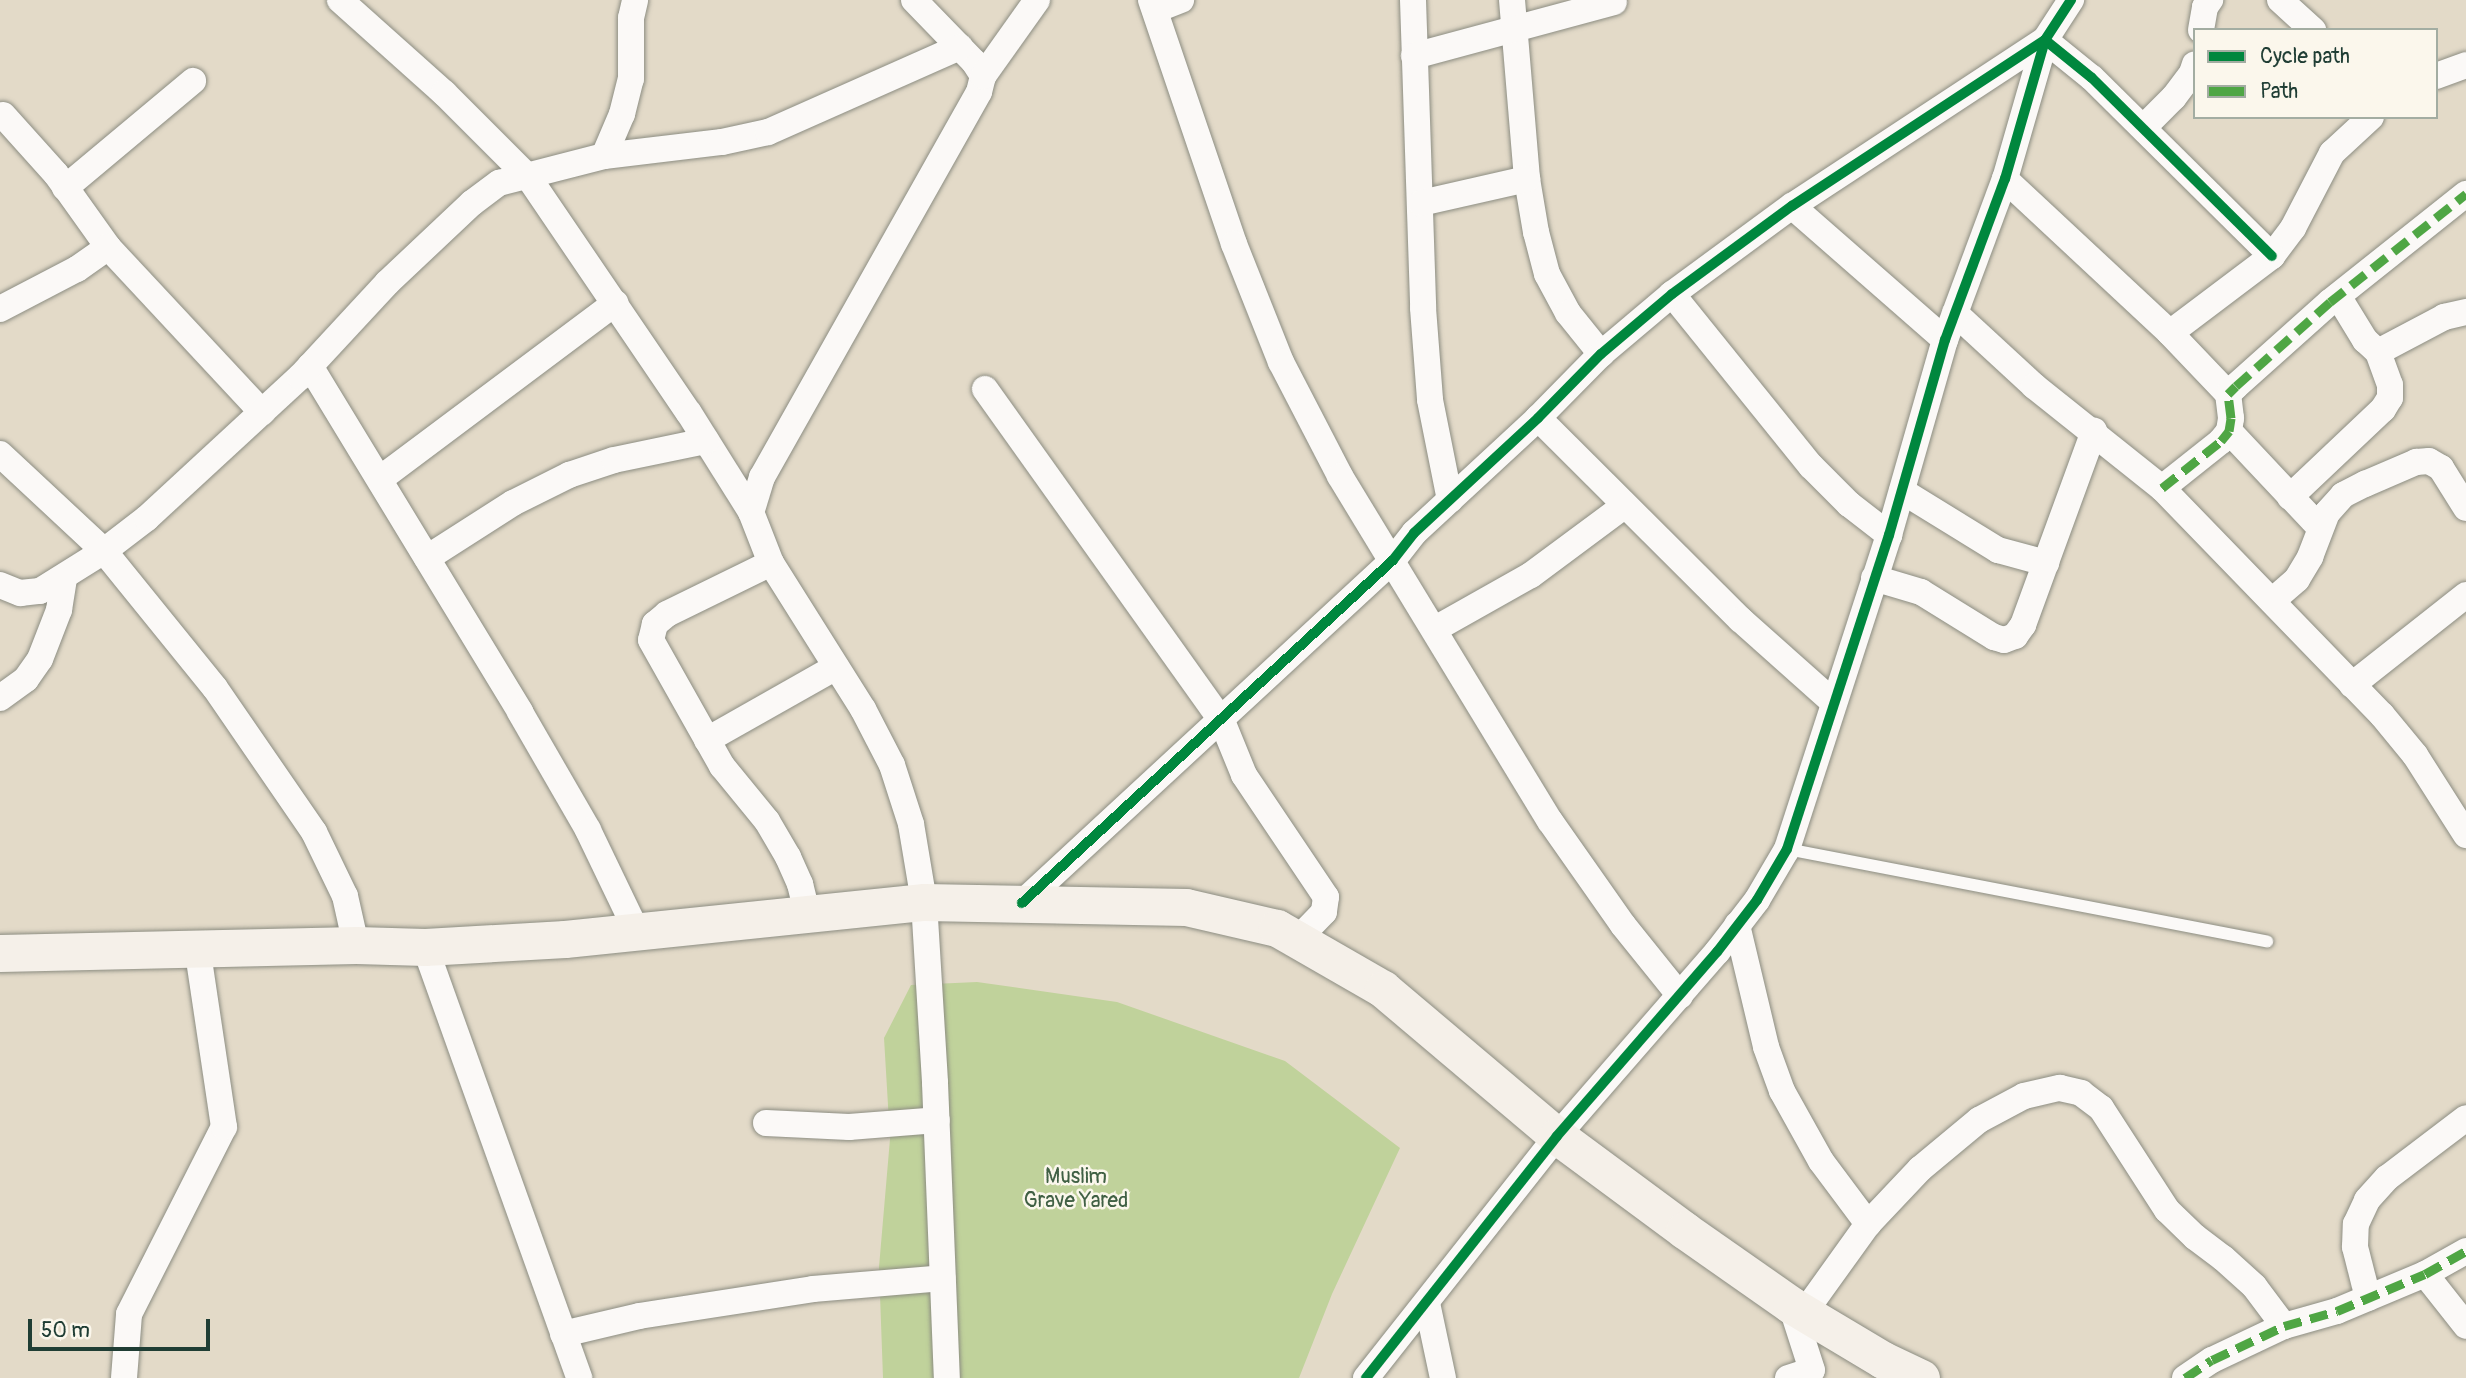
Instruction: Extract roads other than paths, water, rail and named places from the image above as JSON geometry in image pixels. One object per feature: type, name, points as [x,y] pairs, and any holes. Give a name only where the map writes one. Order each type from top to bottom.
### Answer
[{"type":"main road","points":[[0,953],[197,947],[425,947],[637,932],[924,902],[1186,907],[1277,928],[1383,989],[1557,1136],[1798,1309],[1883,1360],[1921,1378]]},
{"type":"street","points":[[340,0],[443,93],[529,178],[615,303],[751,512],[771,563],[863,709],[892,765],[911,824],[924,902],[937,1120],[947,1378]]},
{"type":"street","points":[[604,156],[622,114],[631,79],[631,18],[635,0]]},
{"type":"street","points":[[914,0],[960,47],[983,76]]},
{"type":"street","points":[[751,512],[762,477],[972,104],[983,76],[1037,0]]},
{"type":"street","points":[[1181,0],[1153,5],[1234,244],[1281,362],[1340,476],[1550,821],[1623,925],[1679,996]]},
{"type":"street","points":[[1413,0],[1423,308],[1430,400],[1450,500]]},
{"type":"street","points":[[1512,0],[1527,180],[1547,274],[1568,313],[1601,354]]},
{"type":"street","points":[[1366,1378],[1557,1136],[1737,925],[1787,849],[1889,535],[1945,340],[2005,179],[2045,40],[2071,0]]},
{"type":"street","points":[[2201,28],[2205,8],[2210,0]]},
{"type":"street","points":[[2280,0],[2311,28]]},
{"type":"street","points":[[1414,56],[1515,31],[1614,2]]},
{"type":"street","points":[[2045,40],[2092,78],[2144,127],[2272,256]]},
{"type":"street","points":[[1022,903],[1222,721],[1299,644],[1393,560],[1414,533],[1538,418],[1601,354],[1672,294],[1792,206],[2045,40]]},
{"type":"street","points":[[0,585],[20,593],[40,591],[104,551],[147,518],[310,366],[387,283],[472,203],[499,183],[529,178],[604,156],[722,142],[768,132],[960,47]]},
{"type":"street","points":[[2438,75],[2466,65]]},
{"type":"street","points":[[2144,127],[2174,97],[2193,70]]},
{"type":"street","points":[[65,188],[193,82]]},
{"type":"street","points":[[3,115],[65,188],[108,247],[261,412]]},
{"type":"street","points":[[2170,333],[2272,256],[2293,228],[2332,153],[2369,119]]},
{"type":"street","points":[[2005,179],[2170,333],[2228,394],[2231,418],[2229,431],[2221,441],[2162,488]]},
{"type":"street","points":[[1421,203],[1527,180]]},
{"type":"street","points":[[2228,394],[2338,296],[2466,194]]},
{"type":"street","points":[[1792,206],[1945,340]]},
{"type":"street","points":[[0,309],[78,269],[108,247]]},
{"type":"street","points":[[1672,294],[1811,466],[1849,504],[1889,535]]},
{"type":"street","points":[[2290,497],[2383,410],[2390,398],[2390,385],[2378,352],[2365,340],[2338,296]]},
{"type":"street","points":[[380,479],[615,303]]},
{"type":"street","points":[[2378,352],[2434,321],[2466,312]]},
{"type":"street","points":[[1955,313],[2025,379],[2094,431],[2162,488],[2382,715],[2456,799],[2466,835]]},
{"type":"street","points":[[310,366],[588,830],[637,932]]},
{"type":"street","points":[[985,389],[1222,721],[1244,775],[1326,897],[1324,912],[1297,940]]},
{"type":"street","points":[[1538,418],[1741,620],[1833,702]]},
{"type":"street","points":[[1874,578],[1921,592],[1994,637],[2004,640],[2015,636],[2023,625],[2094,431]]},
{"type":"street","points":[[2229,431],[2320,528]]},
{"type":"street","points":[[427,558],[513,503],[569,475],[614,460],[706,441]]},
{"type":"street","points":[[0,454],[104,551],[215,688],[314,832],[345,896],[356,945]]},
{"type":"street","points":[[2272,601],[2297,579],[2310,558],[2327,513],[2343,495],[2416,462],[2429,461],[2441,468],[2466,508]]},
{"type":"street","points":[[1902,491],[1998,550],[2046,563]]},
{"type":"street","points":[[1435,629],[1531,575],[1624,506]]},
{"type":"street","points":[[771,563],[667,614],[655,624],[651,640],[722,766],[767,821],[788,857],[800,884],[807,913]]},
{"type":"street","points":[[0,698],[26,679],[40,659],[59,610],[64,578]]},
{"type":"street","points":[[2352,685],[2466,595]]},
{"type":"street","points":[[707,740],[836,667]]},
{"type":"street","points":[[1737,925],[1766,1047],[1782,1091],[1821,1161],[1868,1224]]},
{"type":"street","points":[[124,1378],[129,1314],[224,1127],[197,947]]},
{"type":"street","points":[[425,947],[579,1378]]},
{"type":"street","points":[[1804,1375],[1798,1309],[1868,1224],[1920,1169],[1979,1119],[2024,1096],[2060,1088],[2081,1093],[2101,1108],[2167,1210],[2254,1286],[2284,1326]]},
{"type":"street","points":[[2368,1298],[2355,1247],[2356,1224],[2367,1200],[2388,1178],[2466,1118]]},
{"type":"street","points":[[766,1123],[849,1127],[937,1120]]},
{"type":"street","points":[[2185,1378],[2211,1360],[2284,1326],[2337,1311],[2425,1274],[2466,1251]]},
{"type":"street","points":[[2425,1274],[2466,1326]]},
{"type":"street","points":[[563,1334],[639,1316],[787,1293],[943,1278]]},
{"type":"street","points":[[1427,1303],[1443,1378]]},
{"type":"lane","points":[[1787,849],[2267,941]]},
{"type":"park label","name":"Muslim Grave Yared","points":[[1076,1189]]}]
